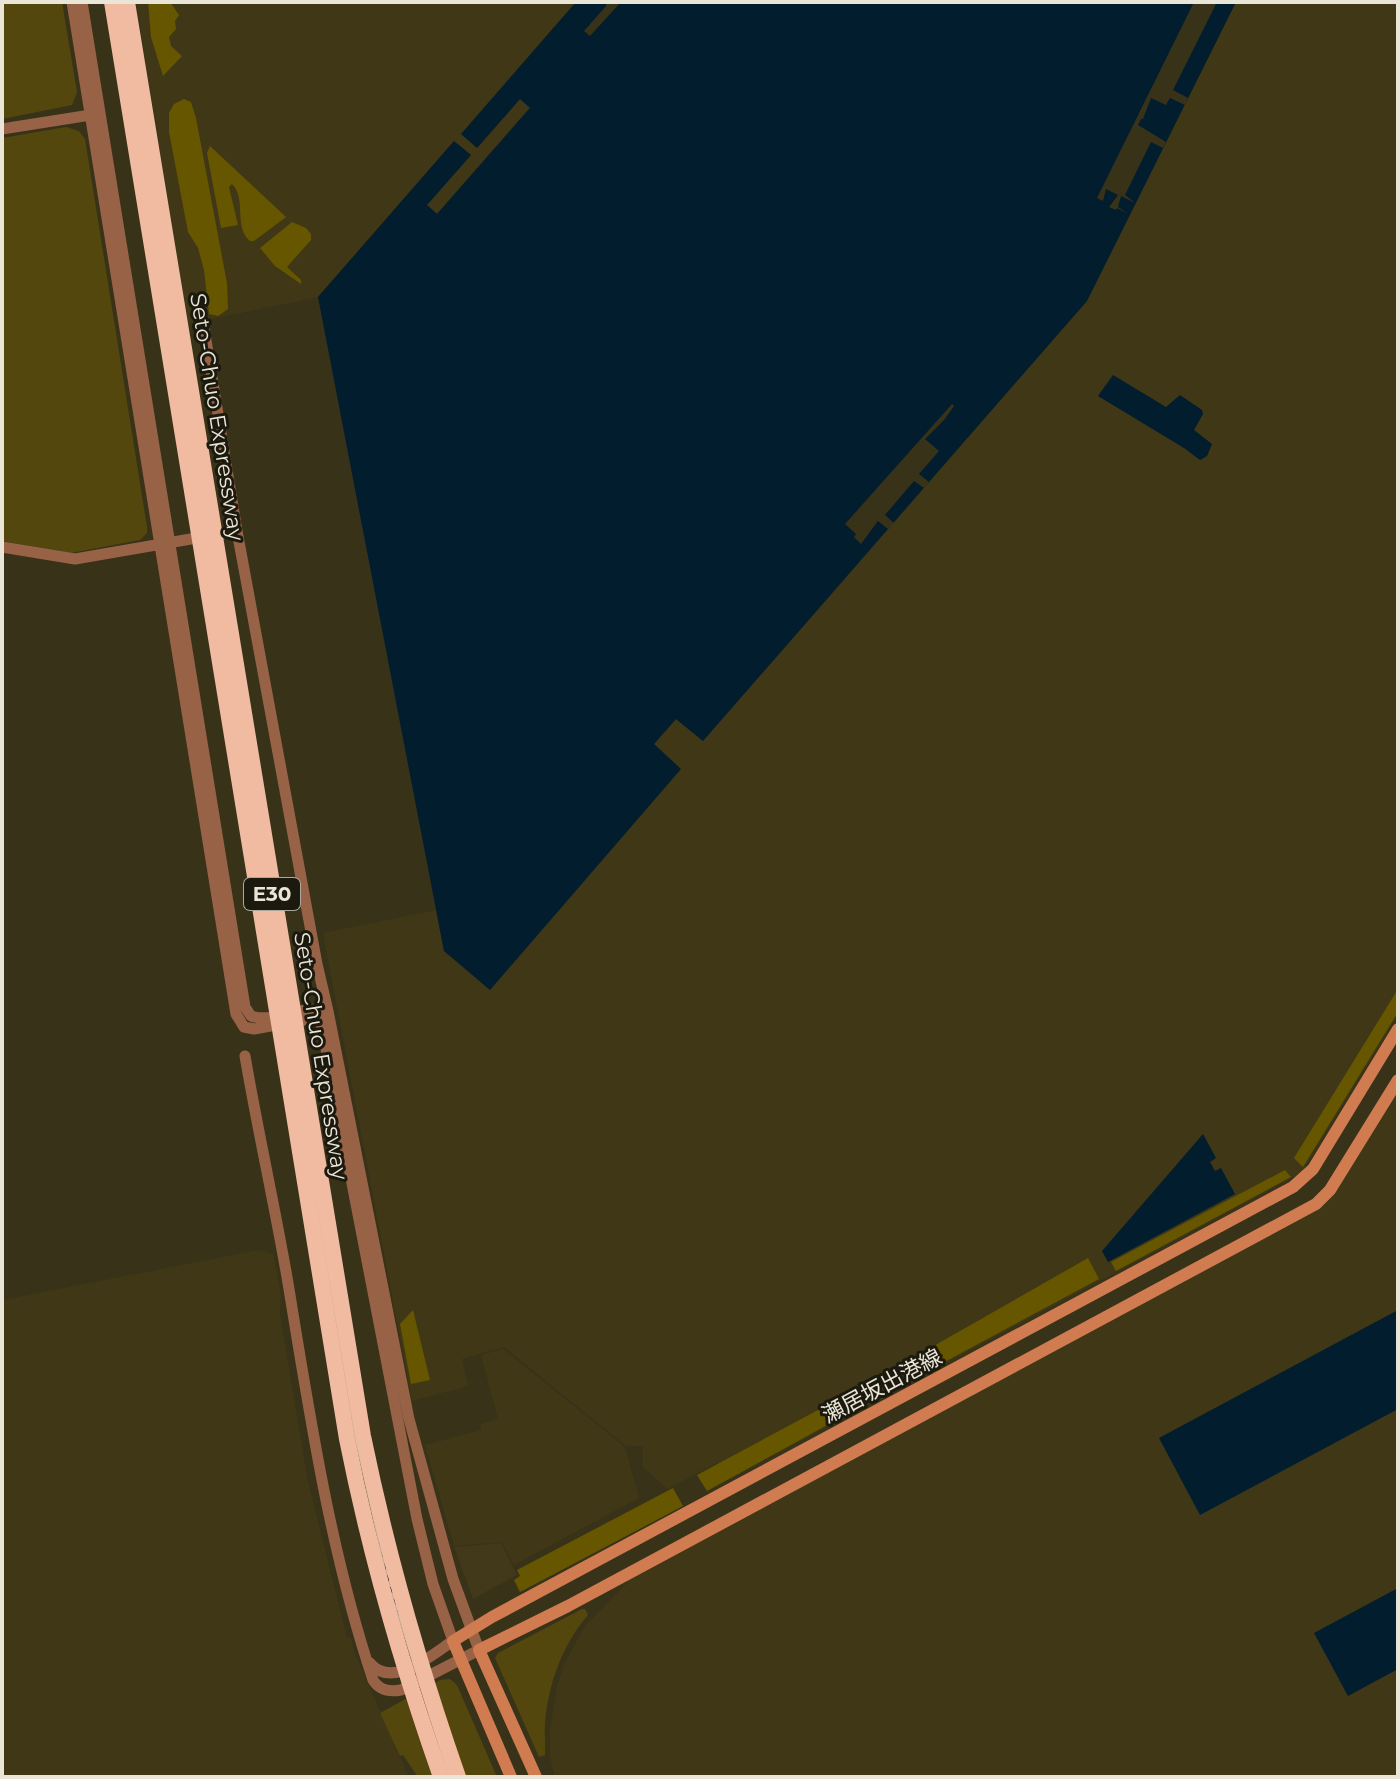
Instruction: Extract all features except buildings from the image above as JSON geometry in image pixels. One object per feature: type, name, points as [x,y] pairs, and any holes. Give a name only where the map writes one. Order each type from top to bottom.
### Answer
[{"type":"highway","name":"Seto-Chuo Expressway","points":[[112,2],[347,1439],[380,1585],[441,1777]]},
{"type":"highway","name":"Seto-Chuo Expressway","points":[[127,2],[361,1421],[396,1581],[458,1777]]},
{"type":"main road","name":"瀬居坂出港線","points":[[453,1641],[1293,1187],[1313,1169],[1398,1029]]},
{"type":"main road","name":"瀬居坂出港線","points":[[479,1650],[568,1606],[1316,1204],[1330,1190],[1398,1080]]},
{"type":"main road","points":[[453,1641],[511,1777]]},
{"type":"main road","points":[[479,1650],[536,1777]]},
{"type":"street","points":[[72,2],[96,114]]},
{"type":"street","points":[[82,2],[96,114],[236,1014],[244,1027],[254,1029],[322,1012]]},
{"type":"street","points":[[2,129],[96,114]]},
{"type":"street","points":[[204,328],[237,531],[317,964],[322,1012],[417,1519],[433,1584],[453,1641],[394,1674],[375,1669],[367,1658]]},
{"type":"street","points":[[2,547],[64,559],[237,531]]},
{"type":"street","points":[[245,1056],[282,1246],[320,1476],[341,1566],[376,1685],[394,1691],[413,1685],[479,1650],[453,1579],[409,1419],[322,1012]]},
{"type":"shaded area","points":[[2,2],[62,2],[77,92],[72,105],[2,119]]},
{"type":"shaded area","points":[[136,2],[576,2],[462,134],[477,148],[520,99],[530,107],[437,214],[427,205],[471,155],[454,141],[318,297],[188,324]]},
{"type":"shaded area","points":[[148,2],[170,2],[179,15],[175,21],[176,29],[169,37],[171,46],[182,56],[163,76],[151,37]]},
{"type":"shaded area","points":[[1236,2],[1398,2],[1398,1015],[1301,1173],[728,1480],[718,1462],[668,1489],[643,1467],[643,1446],[626,1446],[504,1347],[462,1359],[468,1386],[412,1401],[323,933],[436,910],[444,951],[680,769],[654,744],[676,719],[703,741],[1087,301]]},
{"type":"shaded area","points":[[184,99],[191,102],[196,118],[227,283],[228,309],[218,316],[209,314],[204,270],[198,248],[188,232],[169,132],[169,113],[174,104]]},
{"type":"shaded area","points":[[66,127],[79,131],[85,139],[147,527],[147,533],[140,540],[71,553],[2,541],[2,138]]},
{"type":"shaded area","points":[[210,146],[286,217],[254,241],[250,241],[242,228],[239,197],[232,184],[229,187],[238,225],[221,228],[207,153]]},
{"type":"shaded area","points":[[292,222],[306,228],[311,234],[311,240],[287,267],[301,280],[301,284],[275,266],[260,248]]},
{"type":"shaded area","points":[[1398,989],[1398,1012],[1303,1167],[1294,1158]]},
{"type":"shaded area","points":[[1398,1088],[1398,1777],[555,1777],[550,1758],[550,1730],[564,1664],[585,1626],[626,1581],[1327,1202]]},
{"type":"shaded area","points":[[1285,1170],[1291,1177],[1116,1271],[1111,1262]]},
{"type":"shaded area","points":[[259,1250],[273,1254],[308,1482],[347,1638],[351,1637],[354,1652],[409,1777],[2,1777],[2,1300]]},
{"type":"shaded area","points":[[1088,1258],[1099,1279],[911,1380],[902,1364]]},
{"type":"shaded area","points":[[413,1310],[430,1380],[411,1384],[400,1324]]},
{"type":"shaded area","points":[[503,1349],[625,1447],[639,1498],[514,1565],[502,1542],[454,1546],[425,1445],[481,1430],[480,1424],[498,1419],[481,1355]]},
{"type":"shaded area","points":[[885,1374],[893,1389],[707,1491],[697,1475]]},
{"type":"shaded area","points":[[673,1488],[683,1506],[520,1592],[514,1580],[520,1576],[517,1570]]},
{"type":"shaded area","points":[[582,1609],[588,1615],[564,1652],[553,1680],[545,1724],[545,1755],[539,1757],[495,1658],[498,1653]]},
{"type":"shaded area","points":[[450,1679],[457,1685],[497,1777],[418,1777],[403,1755],[400,1756],[380,1713],[440,1680]]},
{"type":"sand","points":[[501,1543],[517,1575],[473,1599],[454,1547]]},
{"type":"water","points":[[576,2],[606,2],[606,6],[584,31],[590,36],[621,2],[1236,2],[1087,301],[703,741],[676,719],[654,744],[681,769],[490,990],[444,951],[318,297],[454,141],[471,155],[427,205],[437,214],[530,108],[520,99],[477,148],[461,134]]},
{"type":"water","points":[[1113,375],[1166,407],[1180,395],[1202,410],[1203,414],[1194,430],[1212,444],[1207,456],[1200,460],[1098,396]]},
{"type":"water","points":[[1203,1134],[1216,1158],[1210,1162],[1215,1171],[1221,1168],[1235,1194],[1108,1262],[1102,1251]]},
{"type":"water","points":[[1398,1310],[1398,1409],[1200,1515],[1159,1438]]},
{"type":"water","points":[[1398,1588],[1398,1669],[1348,1696],[1314,1633]]},
{"type":"pier","points":[[1194,2],[1217,2],[1173,90],[1188,98],[1185,105],[1170,98],[1166,105],[1151,98],[1138,125],[1166,142],[1163,148],[1151,142],[1125,195],[1135,203],[1121,196],[1118,207],[1129,214],[1116,210],[1109,207],[1118,195],[1106,189],[1103,201],[1097,198]]},
{"type":"pier","points":[[952,404],[954,406],[944,420],[925,439],[939,451],[919,474],[929,482],[924,488],[914,481],[885,515],[894,523],[888,529],[878,521],[861,544],[845,524]]},
{"type":"railway","points":[[121,2],[357,1438],[390,1584],[451,1777]]}]
